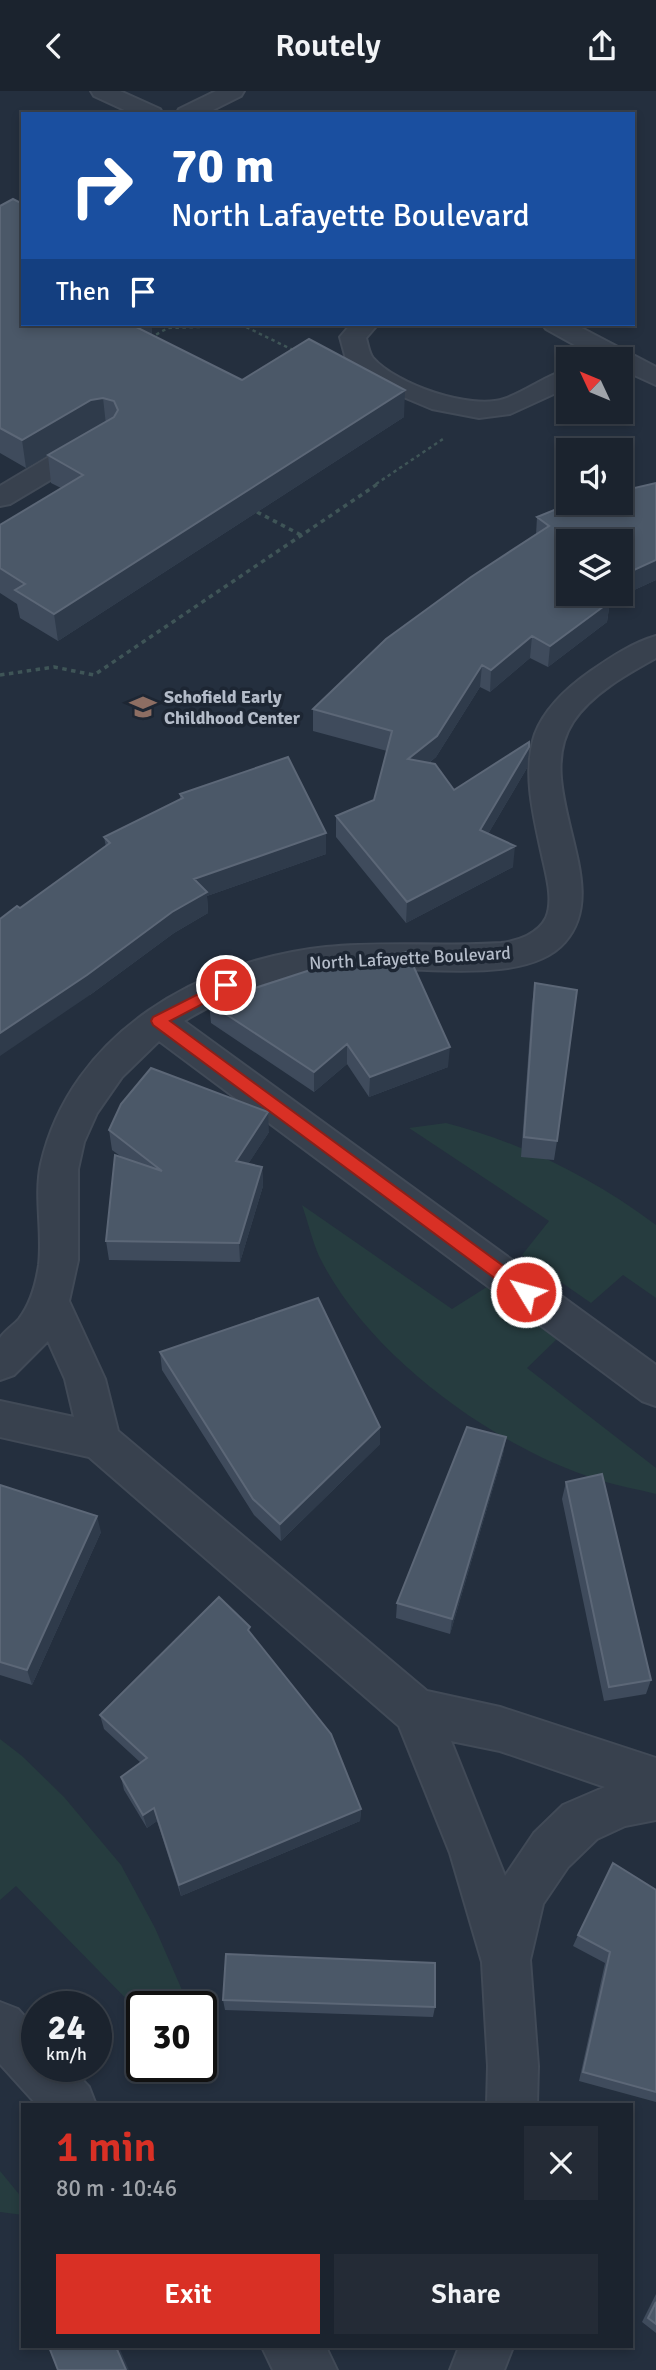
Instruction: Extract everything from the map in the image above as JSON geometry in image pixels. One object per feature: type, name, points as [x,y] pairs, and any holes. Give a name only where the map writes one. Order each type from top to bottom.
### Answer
[{"type":"street","points":[[102,91],[148,112]]},
{"type":"street","points":[[191,112],[233,91]]},
{"type":"street","points":[[363,326],[353,337],[359,359],[379,377],[432,401],[479,410],[510,407],[556,384]]},
{"type":"street","points":[[558,326],[595,347]]},
{"type":"street","points":[[634,367],[656,377]]},
{"type":"street","points":[[0,498],[105,436]]},
{"type":"street","name":"North Lafayette Boulevard","points":[[0,1363],[25,1343],[50,1303],[61,1262],[59,1165],[69,1132],[88,1094],[115,1060],[158,1021],[205,993],[247,976],[288,965],[370,957],[510,955],[538,946],[559,926],[567,899],[555,839],[546,765],[551,732],[573,702],[609,671],[656,646]]},
{"type":"street","points":[[158,1021],[656,1388]]},
{"type":"street","points":[[50,1303],[85,1379],[100,1441]]},
{"type":"street","points":[[0,1419],[100,1441],[416,1711],[474,1853],[506,1961],[513,2066],[512,2103]]},
{"type":"street","points":[[416,1711],[500,1729],[656,1781]]},
{"type":"street","points":[[506,1961],[521,1894],[551,1850],[580,1822],[622,1803],[656,1797]]},
{"type":"street","points":[[0,2027],[69,2103]]},
{"type":"street","points":[[290,2348],[310,2370]]},
{"type":"street","points":[[477,2370],[486,2348]]},
{"type":"path","points":[[142,342],[168,326]]},
{"type":"path","points":[[245,326],[300,353]]},
{"type":"path","points":[[0,675],[54,667],[94,675],[445,438]]},
{"type":"path","points":[[257,512],[301,535]]},
{"type":"green space","points":[[446,1123],[502,1141],[556,1164],[607,1192],[656,1225],[656,1298],[623,1275],[591,1303],[522,1255],[549,1221],[409,1128]]},
{"type":"green space","points":[[302,1205],[452,1309],[490,1285],[559,1337],[527,1368],[656,1468],[656,1494],[599,1480],[559,1465],[477,1421],[438,1393],[401,1362],[369,1329],[341,1293],[319,1256]]},
{"type":"green space","points":[[0,1739],[22,1756],[64,1797],[121,1865],[155,1928],[182,1991],[126,1991],[126,1999],[16,1886],[0,1900]]},
{"type":"green space","points":[[0,2171],[21,2197],[21,2215],[0,2212]]},
{"type":"building","points":[[13,199],[21,203],[21,326],[142,326],[138,328],[242,380],[309,339],[405,390],[54,614],[15,590],[25,584],[0,568],[0,525],[83,475],[48,455],[114,417],[118,410],[114,401],[103,398],[91,400],[22,440],[0,428],[0,206]]},
{"type":"building","points":[[656,483],[656,560],[633,571],[633,529],[556,529],[556,606],[604,606],[550,646],[532,636],[491,670],[482,665],[437,736],[408,759],[435,764],[454,790],[529,742],[529,747],[480,830],[515,846],[407,902],[336,816],[374,800],[392,731],[313,709],[386,639],[471,577],[549,526],[537,517],[556,509],[556,515],[633,515],[633,488]]},
{"type":"building","points":[[288,757],[326,833],[194,879],[207,892],[172,912],[87,975],[0,1033],[0,919],[17,906],[20,908],[110,843],[104,837],[183,798],[180,794]]},
{"type":"building","points":[[407,952],[450,1047],[370,1077],[347,1044],[314,1072],[209,1003],[338,961],[341,966]]},
{"type":"building","points":[[535,983],[577,990],[557,1141],[524,1137]]},
{"type":"building","points":[[151,1068],[268,1112],[236,1161],[262,1167],[239,1243],[106,1241],[115,1155],[162,1171],[109,1130],[121,1104]]},
{"type":"building","points":[[318,1298],[380,1427],[280,1524],[253,1499],[160,1352]]},
{"type":"building","points":[[467,1427],[506,1437],[452,1619],[397,1603]]},
{"type":"building","points":[[602,1474],[651,1680],[609,1687],[566,1482]]},
{"type":"building","points":[[0,1485],[97,1516],[27,1670],[0,1662]]},
{"type":"building","points":[[219,1597],[250,1627],[248,1630],[331,1734],[361,1809],[179,1885],[154,1808],[143,1815],[121,1777],[147,1758],[100,1715]]},
{"type":"building","points":[[613,1863],[656,1890],[656,2092],[583,2072],[610,1952],[578,1935]]},
{"type":"building","points":[[226,1954],[435,1963],[435,2007],[223,2000]]},
{"type":"building","points":[[656,2302],[656,2324],[648,2318]]},
{"type":"building","points":[[49,2348],[116,2348],[126,2370],[58,2370]]},
{"type":"place","name":"Schofield Early Childhood Center","points":[[143,707]]},
{"type":"route","points":[[226,985],[205,993],[158,1021],[526,1292]]}]
